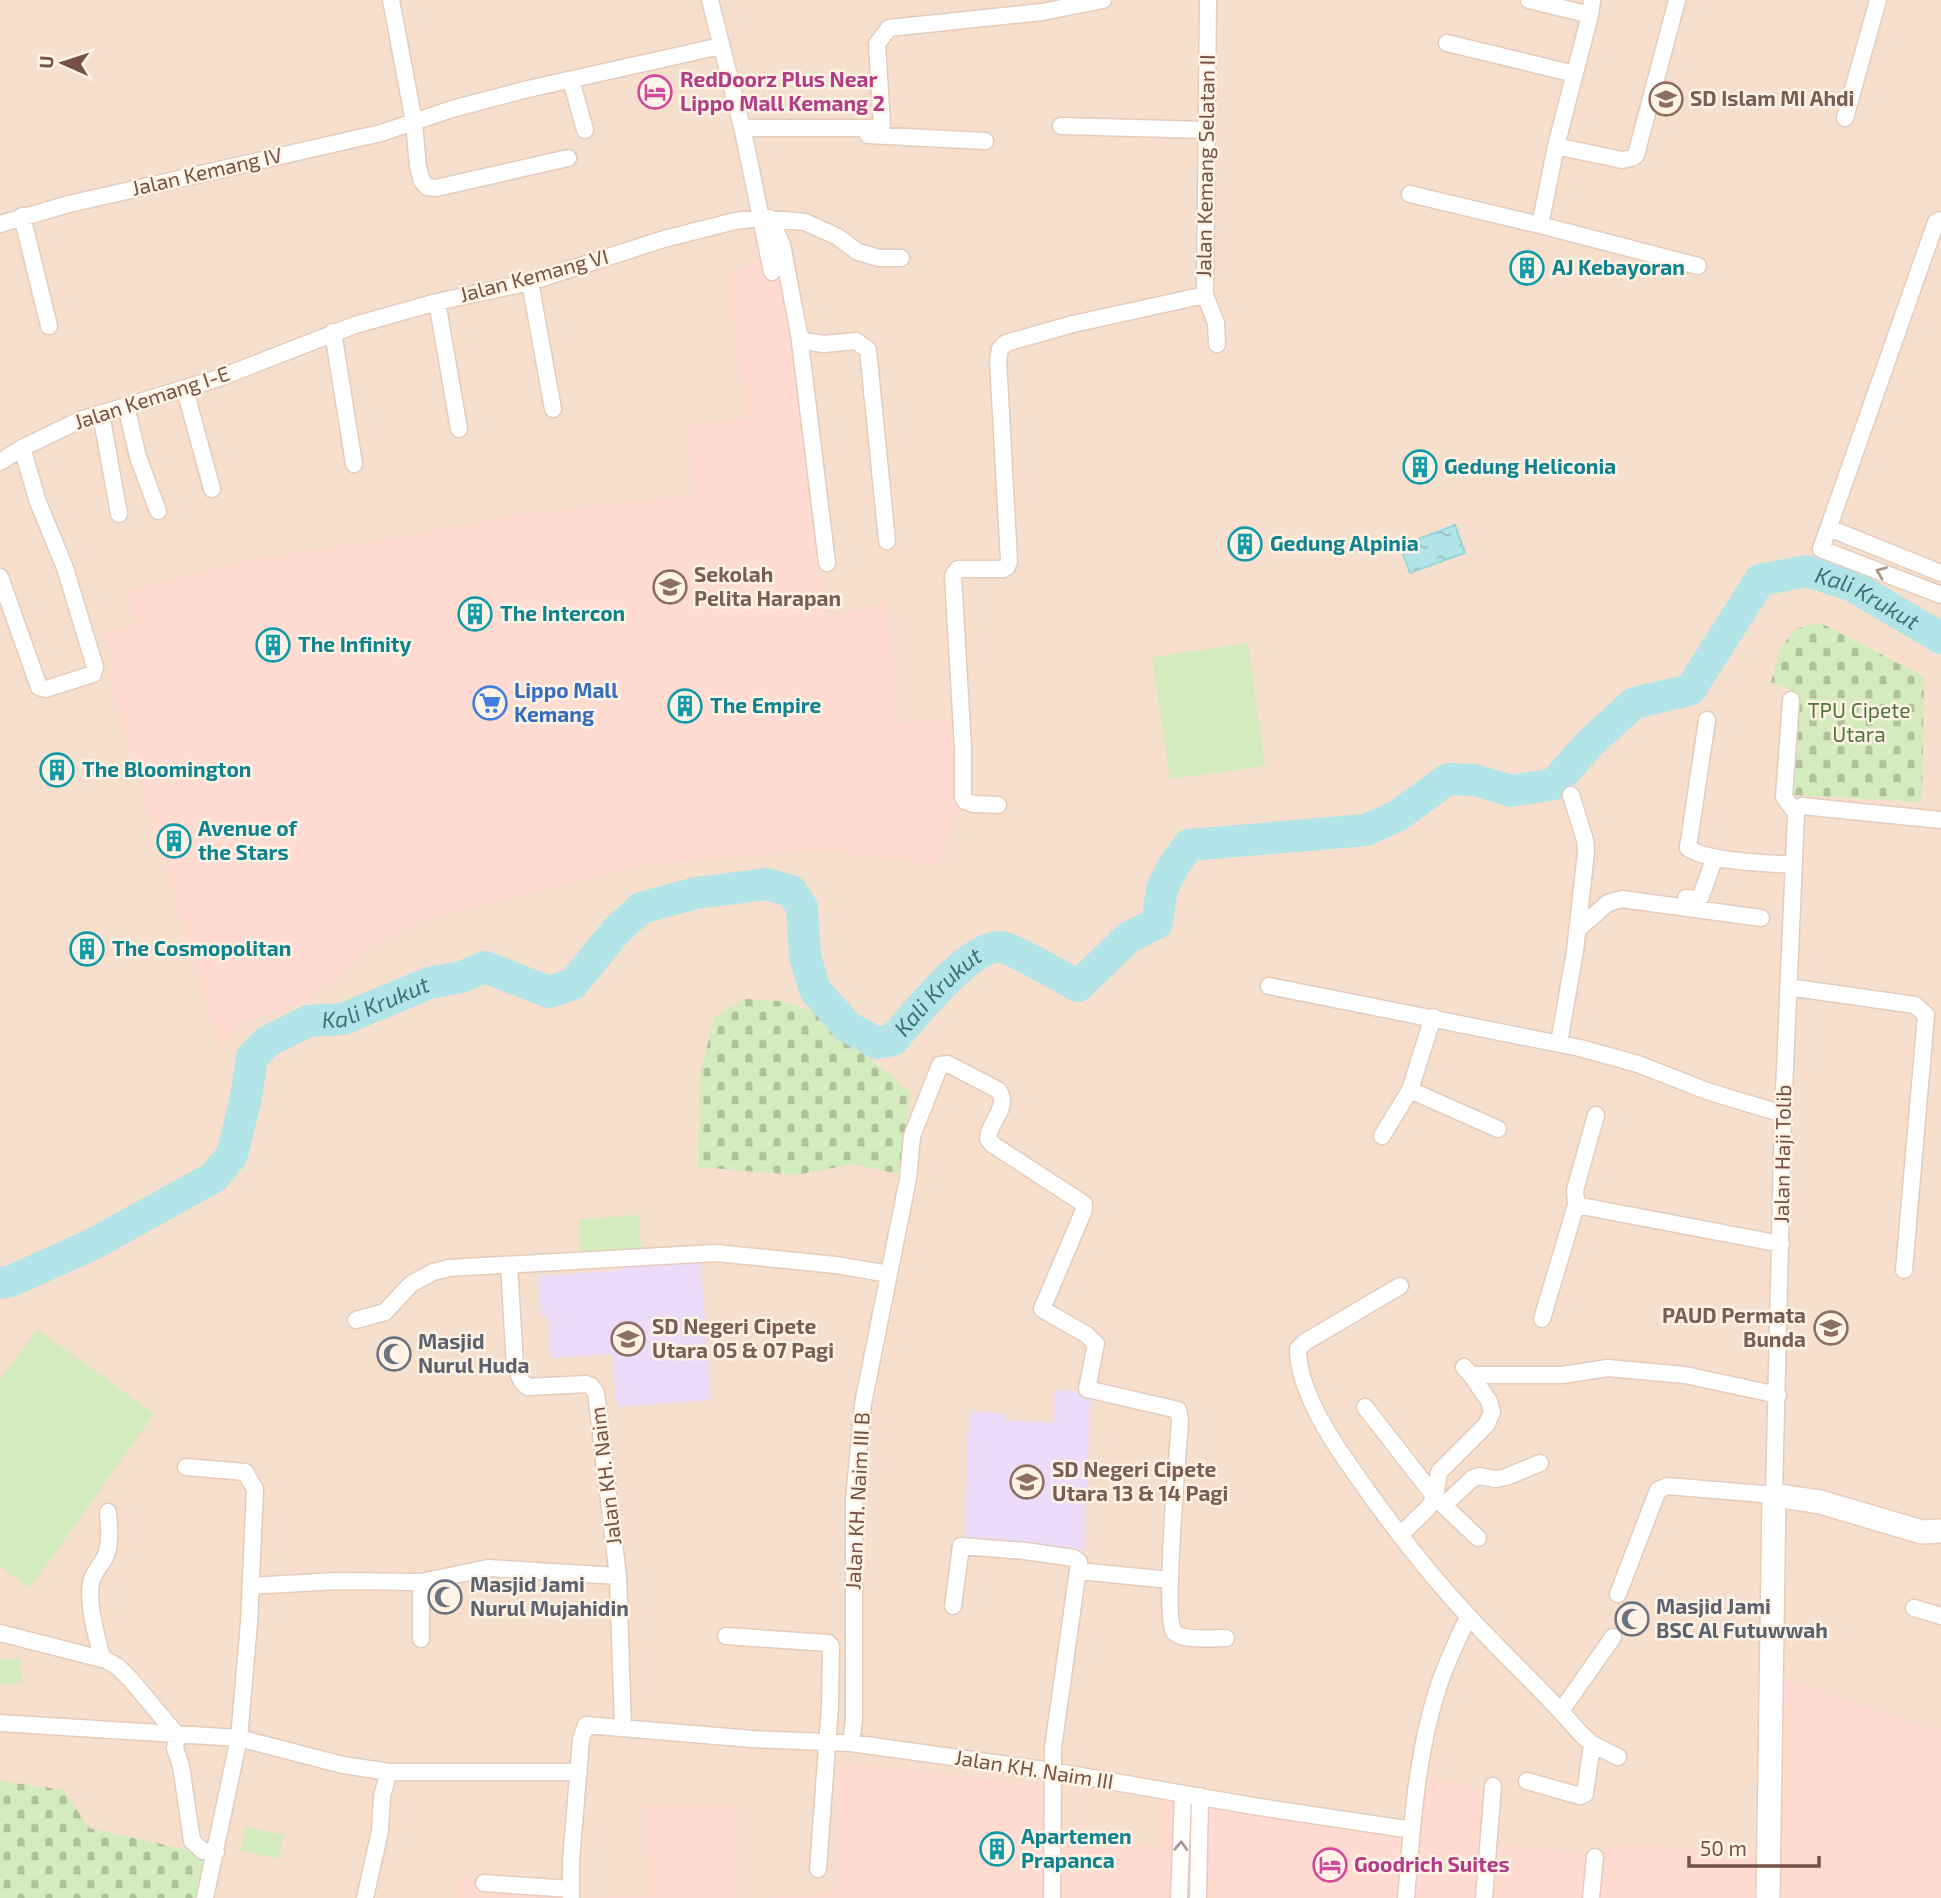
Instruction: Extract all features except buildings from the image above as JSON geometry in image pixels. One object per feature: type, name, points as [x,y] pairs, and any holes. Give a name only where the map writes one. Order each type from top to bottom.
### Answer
[{"type":"street","points":[[391,0],[414,122],[418,167],[427,187],[436,188],[568,158]]},
{"type":"street","points":[[710,0],[765,218],[772,272]]},
{"type":"street","points":[[743,129],[880,128],[877,44],[890,28],[986,8],[1042,12],[1103,0]]},
{"type":"street","name":"Jalan Kemang Selatan II","points":[[998,805],[974,804],[965,801],[963,797],[963,748],[953,576],[958,569],[999,570],[1007,568],[1009,564],[998,360],[1000,349],[1006,343],[1073,324],[1205,295],[1208,0]]},
{"type":"street","points":[[1529,0],[1591,7],[1556,146],[1540,225]]},
{"type":"street","points":[[1556,146],[1622,160],[1636,155],[1676,0]]},
{"type":"street","points":[[1845,118],[1878,0]]},
{"type":"street","points":[[1447,43],[1575,74]]},
{"type":"street","name":"Jalan Kemang IV","points":[[0,223],[225,167],[381,133],[452,109],[721,46]]},
{"type":"street","points":[[571,80],[585,130]]},
{"type":"street","points":[[1061,127],[1207,130]]},
{"type":"street","points":[[743,129],[985,141]]},
{"type":"street","points":[[1410,194],[1698,266]]},
{"type":"street","points":[[22,216],[49,326]]},
{"type":"street","points":[[765,218],[782,245],[799,334],[827,563]]},
{"type":"street","name":"Jalan Kemang VI","points":[[309,343],[333,332],[438,302],[530,282],[664,239],[735,221],[765,218],[805,222],[838,237],[858,252],[879,258],[901,258]]},
{"type":"street","points":[[1941,219],[1936,222],[1821,549],[1941,595]]},
{"type":"street","points":[[530,282],[553,409]]},
{"type":"street","points":[[1205,295],[1216,323],[1217,344]]},
{"type":"street","points":[[438,302],[459,429]]},
{"type":"street","points":[[333,332],[354,464]]},
{"type":"street","points":[[799,334],[810,344],[856,341],[868,350],[887,541]]},
{"type":"street","name":"Jalan Kemang I-E","points":[[0,462],[68,425],[185,390],[268,361],[309,343]]},
{"type":"street","points":[[185,390],[212,489]]},
{"type":"street","points":[[126,406],[138,457],[158,511]]},
{"type":"street","points":[[101,414],[119,514]]},
{"type":"street","points":[[0,577],[38,687],[46,689],[93,674],[95,667],[65,568],[38,502],[22,448]]},
{"type":"street","points":[[1829,528],[1941,573]]},
{"type":"street","points":[[1791,700],[1784,797],[1796,813],[1802,806],[1941,820]]},
{"type":"street","points":[[1707,720],[1687,846],[1693,851],[1715,857],[1793,865]]},
{"type":"street","points":[[1559,1043],[1577,930],[1586,846],[1571,795]]},
{"type":"street","name":"Jalan Haji Tolib","points":[[1774,1495],[1783,1114],[1796,813]]},
{"type":"street","points":[[1686,898],[1701,896],[1715,857]]},
{"type":"street","points":[[1577,930],[1608,903],[1622,898],[1761,918]]},
{"type":"street","points":[[1269,986],[1559,1043],[1637,1064],[1707,1091],[1783,1114]]},
{"type":"street","points":[[1788,987],[1915,1005],[1926,1015],[1904,1270]]},
{"type":"street","points":[[1382,1136],[1409,1090],[1433,1017]]},
{"type":"street","name":"Jalan KH. Naim III B","points":[[851,1743],[854,1719],[853,1560],[857,1451],[863,1404],[908,1179],[912,1136],[940,1065],[948,1064],[998,1090],[1003,1096],[1003,1103],[988,1133],[988,1139],[1084,1204],[1084,1210],[1042,1309],[1087,1335],[1096,1344],[1087,1389],[1175,1409],[1180,1414],[1170,1580]]},
{"type":"street","points":[[1409,1090],[1498,1129]]},
{"type":"street","points":[[1542,1319],[1576,1205],[1578,1177],[1596,1115]]},
{"type":"street","points":[[1576,1205],[1780,1244]]},
{"type":"street","points":[[356,1320],[385,1312],[411,1284],[433,1272],[449,1268],[716,1254],[836,1265],[889,1274]]},
{"type":"street","name":"Jalan KH. Naim","points":[[509,1265],[515,1366],[522,1382],[528,1387],[586,1384],[596,1393],[618,1576],[623,1727]]},
{"type":"street","points":[[1399,1286],[1305,1342],[1298,1349],[1305,1383],[1322,1422],[1339,1451],[1400,1535],[1468,1616],[1592,1744],[1618,1757]]},
{"type":"street","points":[[1440,1501],[1440,1472],[1487,1424],[1492,1412],[1489,1401],[1468,1371],[1562,1375],[1608,1368],[1685,1375],[1778,1395]]},
{"type":"street","points":[[1365,1408],[1440,1501],[1478,1538]]},
{"type":"street","points":[[1400,1535],[1428,1508],[1473,1478],[1506,1477],[1540,1463]]},
{"type":"street","points":[[186,1467],[245,1472],[255,1489],[251,1586],[239,1738],[205,1898]]},
{"type":"street","points":[[1618,1594],[1658,1490],[1668,1486],[1774,1495],[1820,1502],[1922,1532],[1941,1532]]},
{"type":"street","points":[[1768,1898],[1774,1495]]},
{"type":"street","points":[[102,1658],[92,1614],[91,1584],[97,1567],[106,1554],[110,1538],[108,1512]]},
{"type":"street","points":[[953,1606],[961,1546],[1025,1551],[1074,1558],[1079,1562],[1052,1771],[1052,1898]]},
{"type":"street","points":[[251,1586],[337,1581],[421,1582],[478,1569],[534,1569],[618,1576]]},
{"type":"street","points":[[1079,1571],[1170,1580],[1170,1623],[1174,1633],[1182,1637],[1226,1638]]},
{"type":"street","points":[[421,1582],[421,1639]]},
{"type":"street","points":[[1914,1608],[1941,1616]]},
{"type":"street","points":[[1406,1898],[1412,1830],[1425,1743],[1436,1693],[1468,1616]]},
{"type":"street","points":[[0,1633],[102,1658],[118,1667],[131,1680],[177,1735],[175,1748],[181,1766],[192,1841],[203,1851],[216,1852]]},
{"type":"street","points":[[726,1636],[830,1644],[831,1685],[818,1869]]},
{"type":"street","points":[[1561,1711],[1613,1637]]},
{"type":"street","points":[[0,1723],[239,1738],[343,1765],[389,1772],[579,1772],[571,1861],[571,1893],[485,1884]]},
{"type":"street","name":"Jalan KH. Naim III","points":[[579,1772],[581,1739],[586,1725],[623,1727],[752,1739],[851,1743],[1052,1771],[1412,1830]]},
{"type":"street","points":[[1527,1781],[1580,1796],[1585,1794],[1592,1744]]},
{"type":"street","points":[[365,1898],[380,1831],[382,1796],[389,1772]]},
{"type":"street","points":[[1484,1898],[1493,1786]]},
{"type":"street","points":[[1179,1898],[1182,1794]]},
{"type":"street","points":[[1198,1898],[1199,1796]]},
{"type":"street","points":[[1591,1898],[1595,1857]]},
{"type":"shaded area","points":[[0,0],[1941,0],[1941,1898],[0,1898]]},
{"type":"shaded area","points":[[780,247],[824,618],[888,602],[898,723],[953,718],[962,808],[951,823],[937,865],[816,850],[651,864],[428,918],[367,950],[338,978],[298,1004],[239,1024],[220,1048],[106,671],[114,663],[103,633],[135,622],[127,589],[267,557],[392,538],[520,514],[694,495],[687,425],[748,418],[725,277]]},
{"type":"shaded area","name":"SD Negeri Cipete Utara 05 & 07 Pagi","points":[[700,1257],[711,1400],[617,1407],[612,1354],[551,1358],[548,1316],[541,1316],[538,1276],[619,1270],[619,1263]]},
{"type":"shaded area","name":"SD Negeri Cipete Utara 13 & 14 Pagi","points":[[1054,1390],[1091,1392],[1084,1552],[965,1542],[969,1411],[1005,1414],[1006,1420],[1053,1423]]},
{"type":"shaded area","points":[[1771,1673],[1924,1727],[1941,1728],[1941,1898],[766,1898],[837,1892],[837,1761],[1044,1785],[1052,1836],[1161,1847],[1164,1795],[1403,1834],[1415,1773],[1501,1795],[1494,1843],[1585,1854],[1627,1842],[1755,1856]]},
{"type":"shaded area","points":[[645,1804],[736,1805],[738,1898],[581,1898],[647,1896]]},
{"type":"shaded area","points":[[460,1876],[581,1898],[458,1898]]},
{"type":"green space","name":"TPU Cipete Utara","points":[[1821,623],[1924,677],[1922,802],[1792,795],[1794,691],[1771,682],[1780,648],[1797,628]]},
{"type":"green space","points":[[1248,643],[1265,766],[1170,779],[1152,657]]},
{"type":"green space","points":[[745,999],[781,1001],[812,1011],[910,1092],[899,1174],[853,1164],[796,1175],[698,1167],[700,1073],[715,1016]]},
{"type":"green space","points":[[639,1215],[641,1252],[581,1255],[579,1219]]},
{"type":"green space","points":[[37,1329],[154,1414],[30,1588],[0,1567],[0,1380]]},
{"type":"green space","points":[[19,1658],[22,1683],[0,1685],[0,1660]]},
{"type":"green space","points":[[0,1781],[64,1790],[89,1828],[210,1855],[199,1898],[0,1898]]},
{"type":"green space","points":[[246,1827],[284,1835],[279,1859],[241,1851]]},
{"type":"water","points":[[1455,525],[1465,553],[1410,573],[1400,546]]},
{"type":"waterway","name":"Kali Krukut","points":[[0,1283],[11,1281],[93,1244],[214,1177],[232,1155],[246,1097],[252,1057],[268,1041],[308,1021],[343,1019],[429,983],[461,977],[485,967],[549,992],[573,984],[616,931],[641,908],[696,893],[766,884],[791,891],[802,907],[805,956],[815,990],[848,1027],[877,1043],[893,1040],[958,969],[988,949],[1007,949],[1078,986],[1129,937],[1157,923],[1162,889],[1172,868],[1189,845],[1366,830],[1397,816],[1448,779],[1475,780],[1511,791],[1554,784],[1590,743],[1634,703],[1690,690],[1760,580],[1806,571],[1851,585],[1941,638]]},
{"type":"place","name":"RedDoorz Plus Near Lippo Mall Kemang 2","points":[[655,92]]},
{"type":"place","name":"SD Islam MI Ahdi","points":[[1666,99]]},
{"type":"place","name":"AJ Kebayoran","points":[[1527,268]]},
{"type":"place","name":"Gedung Heliconia","points":[[1420,467]]},
{"type":"place","name":"Gedung Alpinia","points":[[1245,544]]},
{"type":"place","name":"Sekolah Pelita Harapan","points":[[670,587]]},
{"type":"place","name":"The Intercon","points":[[475,614]]},
{"type":"place","name":"The Infinity","points":[[273,645]]},
{"type":"place","name":"Lippo Mall Kemang","points":[[490,703]]},
{"type":"place","name":"The Empire","points":[[685,706]]},
{"type":"place","name":"The Bloomington","points":[[57,770]]},
{"type":"place","name":"Avenue of the Stars","points":[[174,841]]},
{"type":"place","name":"The Cosmopolitan","points":[[87,949]]},
{"type":"place","name":"PAUD Permata Bunda","points":[[1831,1328]]},
{"type":"place","name":"SD Negeri Cipete Utara 05 & 07 Pagi","points":[[628,1339]]},
{"type":"place","name":"Masjid Nurul Huda","points":[[394,1354]]},
{"type":"place","name":"SD Negeri Cipete Utara 13 & 14 Pagi","points":[[1027,1482]]},
{"type":"place","name":"Masjid Jami Nurul Mujahidin","points":[[445,1597]]},
{"type":"place","name":"Masjid Jami BSC Al Futuwwah","points":[[1632,1619]]},
{"type":"place","name":"Apartemen Prapanca","points":[[997,1849]]},
{"type":"place","name":"Goodrich Suites","points":[[1330,1865]]}]
